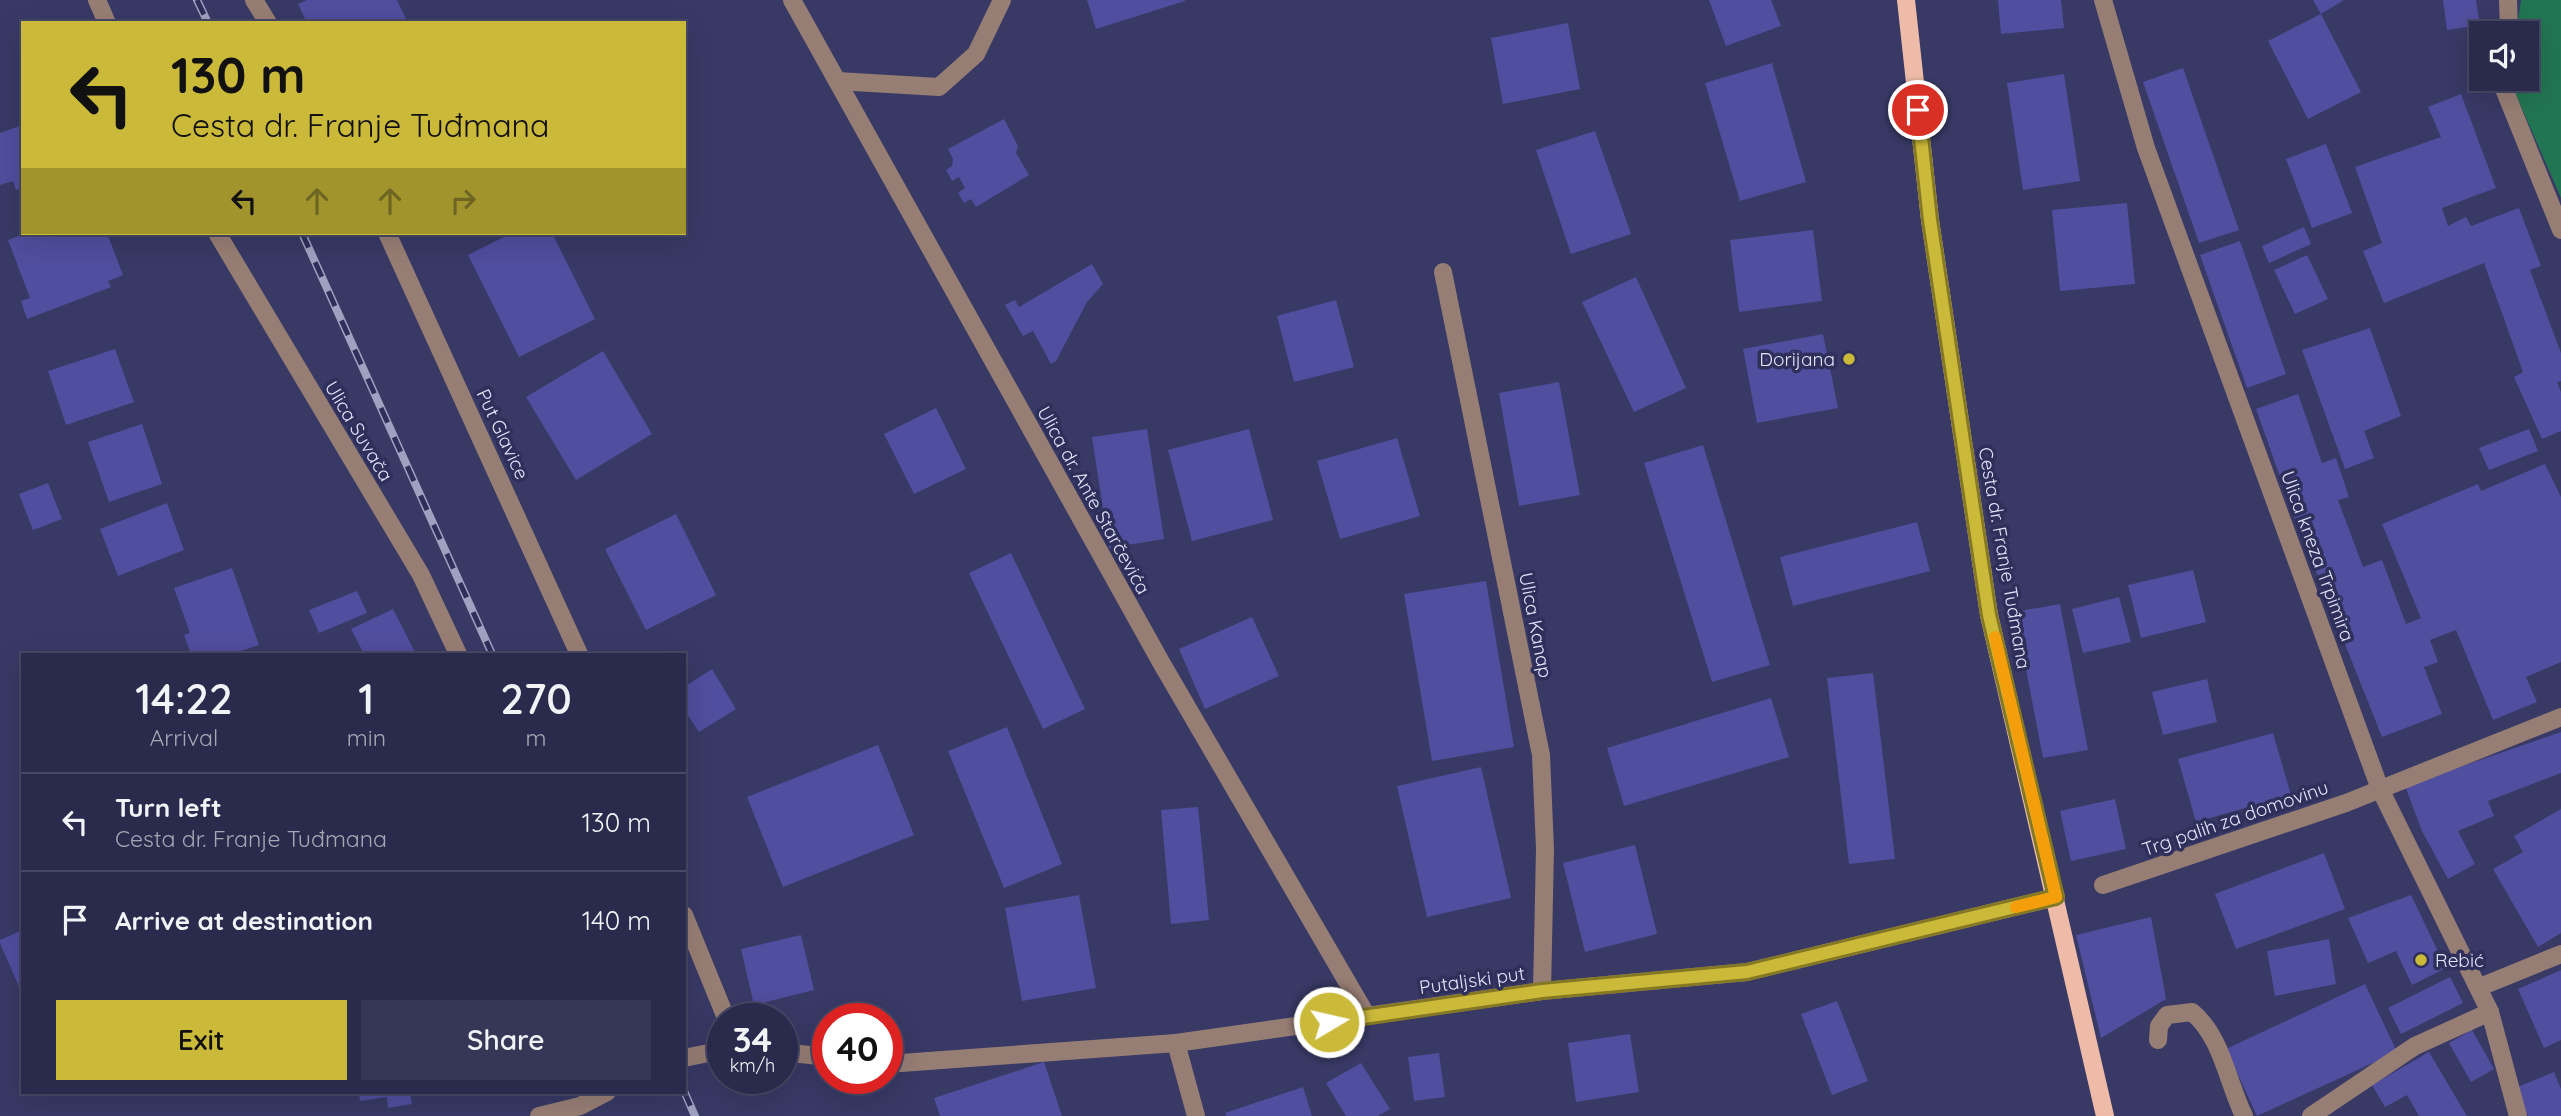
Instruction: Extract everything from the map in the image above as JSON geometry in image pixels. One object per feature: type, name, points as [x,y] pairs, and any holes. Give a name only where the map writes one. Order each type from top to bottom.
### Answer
[{"type":"main road","name":"Cesta dr. Franje Tuđmana","points":[[1906,0],[1930,220],[1989,615],[2105,1116]]},
{"type":"street","points":[[97,0],[106,21]]},
{"type":"street","points":[[254,0],[267,21]]},
{"type":"street","name":"Ulica dr. Ante Starčevića","points":[[792,0],[1162,664],[1367,1016]]},
{"type":"street","points":[[837,81],[939,87],[976,54],[1002,0]]},
{"type":"street","name":"Ulica kneza Trpimira","points":[[2103,0],[2146,148],[2380,789],[2480,987],[2490,1012],[2518,1116]]},
{"type":"street","points":[[2508,0],[2509,21]]},
{"type":"street","points":[[2505,91],[2561,230]]},
{"type":"street","name":"Ulica Suvača","points":[[219,235],[421,575],[458,653]]},
{"type":"street","name":"Put Glavice","points":[[388,235],[579,653]]},
{"type":"street","name":"Ulica Kanap","points":[[1443,272],[1541,755],[1545,849],[1542,991]]},
{"type":"street","name":"Trg palih za domovinu","points":[[2103,885],[2346,803],[2561,718]]},
{"type":"street","name":"Putaljski put","points":[[903,1063],[1177,1043],[1542,991],[1747,972],[2056,897]]},
{"type":"street","points":[[686,920],[720,1003]]},
{"type":"street","points":[[2480,987],[2561,954]]},
{"type":"street","points":[[2158,1040],[2159,1026],[2167,1015],[2192,1012],[2205,1022],[2214,1038],[2244,1116]]},
{"type":"street","points":[[2311,1116],[2415,1046],[2490,1012]]},
{"type":"street","points":[[1177,1043],[1196,1116]]},
{"type":"street","points":[[686,1058],[707,1054]]},
{"type":"street","points":[[538,1116],[580,1111],[604,1094]]},
{"type":"green space","points":[[2521,0],[2561,0],[2561,198],[2514,91],[2539,91],[2539,21],[2518,21]]},
{"type":"building","points":[[307,0],[397,0],[407,21],[306,21],[298,4]]},
{"type":"building","points":[[1087,0],[1185,0],[1185,1],[1096,29]]},
{"type":"building","points":[[1709,0],[1771,0],[1781,26],[1726,46]]},
{"type":"building","points":[[1998,0],[2061,0],[2064,28],[2001,34]]},
{"type":"building","points":[[2313,0],[2344,0],[2321,14]]},
{"type":"building","points":[[2443,0],[2476,0],[2479,21],[2469,21],[2469,27],[2447,30]]},
{"type":"building","points":[[2321,14],[2361,92],[2308,119],[2268,41]]},
{"type":"building","points":[[1568,23],[1580,89],[1503,104],[1491,38]]},
{"type":"building","points":[[1772,63],[1806,182],[1740,201],[1705,83]]},
{"type":"building","points":[[2183,68],[2239,230],[2199,243],[2143,82]]},
{"type":"building","points":[[2064,74],[2080,181],[2023,190],[2007,83]]},
{"type":"building","points":[[2461,94],[2496,188],[2442,208],[2448,226],[2466,217],[2471,226],[2519,208],[2541,266],[2530,270],[2561,353],[2561,381],[2557,382],[2561,392],[2561,431],[2542,439],[2514,377],[2523,372],[2484,263],[2384,303],[2363,251],[2382,243],[2355,167],[2441,137],[2428,107]]},
{"type":"building","points":[[1004,119],[1018,146],[1016,153],[1029,175],[976,207],[971,199],[964,203],[958,193],[965,188],[959,177],[952,181],[946,170],[952,166],[953,159],[948,149]]},
{"type":"building","points":[[20,126],[21,189],[16,190],[13,181],[0,185],[0,133]]},
{"type":"building","points":[[1595,131],[1631,234],[1571,254],[1536,150]]},
{"type":"building","points":[[2326,144],[2352,213],[2312,228],[2286,159]]},
{"type":"building","points":[[2127,203],[2135,284],[2060,291],[2052,210]]},
{"type":"building","points":[[2304,227],[2311,244],[2269,263],[2262,246]]},
{"type":"building","points":[[1813,230],[1822,301],[1739,312],[1730,240]]},
{"type":"building","points":[[21,235],[108,235],[123,275],[108,281],[111,287],[27,319],[21,301],[30,298],[8,240]]},
{"type":"building","points":[[508,235],[553,235],[595,319],[519,357],[468,255]]},
{"type":"building","points":[[2240,241],[2286,374],[2247,388],[2200,255]]},
{"type":"building","points":[[2307,255],[2328,299],[2295,314],[2274,270]]},
{"type":"building","points":[[1092,264],[1103,284],[1087,302],[1056,361],[1051,364],[1033,331],[1023,336],[1005,305],[1015,300],[1019,307]]},
{"type":"building","points":[[1636,277],[1686,388],[1634,412],[1582,302]]},
{"type":"building","points":[[1336,300],[1354,367],[1294,382],[1277,316]]},
{"type":"building","points":[[2370,328],[2401,416],[2364,431],[2374,458],[2345,469],[2302,350]]},
{"type":"building","points":[[1823,334],[1838,408],[1757,423],[1743,349]]},
{"type":"building","points":[[115,349],[134,402],[66,425],[48,371]]},
{"type":"building","points":[[603,351],[652,434],[576,480],[526,397]]},
{"type":"building","points":[[1559,382],[1580,495],[1519,506],[1499,393]]},
{"type":"building","points":[[2298,394],[2322,463],[2336,458],[2349,497],[2338,500],[2363,567],[2382,560],[2406,624],[2421,618],[2382,524],[2478,484],[2481,491],[2545,464],[2561,497],[2561,662],[2526,677],[2537,702],[2493,720],[2456,630],[2430,640],[2438,662],[2424,667],[2442,714],[2382,737],[2294,516],[2256,409]]},
{"type":"building","points":[[936,408],[966,469],[914,494],[884,434]]},
{"type":"building","points":[[142,424],[162,484],[109,502],[88,442]]},
{"type":"building","points":[[1147,429],[1164,539],[1109,548],[1092,437]]},
{"type":"building","points":[[1249,429],[1273,520],[1192,541],[1168,450]]},
{"type":"building","points":[[2529,429],[2538,451],[2489,470],[2479,448]]},
{"type":"building","points":[[1397,438],[1420,516],[1340,539],[1317,461]]},
{"type":"building","points":[[1703,445],[1770,665],[1712,682],[1644,463]]},
{"type":"building","points":[[48,483],[62,519],[33,530],[19,494]]},
{"type":"building","points":[[167,503],[184,550],[118,576],[100,529]]},
{"type":"building","points":[[676,514],[716,595],[646,630],[605,549]]},
{"type":"building","points":[[1917,522],[1930,571],[1793,606],[1780,557]]},
{"type":"building","points":[[1011,553],[1085,709],[1043,729],[969,573]]},
{"type":"building","points":[[232,568],[259,645],[234,653],[191,653],[184,635],[190,633],[174,588]]},
{"type":"building","points":[[2193,570],[2206,622],[2141,638],[2128,585]]},
{"type":"building","points":[[1486,581],[1514,747],[1432,761],[1404,594]]},
{"type":"building","points":[[357,591],[367,613],[319,633],[309,610]]},
{"type":"building","points":[[2119,597],[2131,642],[2083,653],[2072,609]]},
{"type":"building","points":[[2060,604],[2088,750],[2043,758],[2015,612]]},
{"type":"building","points":[[393,609],[415,653],[363,653],[351,629]]},
{"type":"building","points":[[1252,617],[1279,676],[1205,709],[1179,649]]},
{"type":"building","points":[[712,669],[736,709],[699,732],[686,712],[686,686]]},
{"type":"building","points":[[1873,673],[1895,859],[1849,864],[1827,678]]},
{"type":"building","points":[[2207,679],[2217,722],[2163,735],[2152,692]]},
{"type":"building","points":[[1771,698],[1789,757],[1624,806],[1607,748]]},
{"type":"building","points":[[1007,727],[1062,864],[1004,888],[948,751]]},
{"type":"building","points":[[2561,732],[2561,773],[2488,801],[2494,816],[2458,831],[2475,864],[2448,879],[2422,831],[2405,786]]},
{"type":"building","points":[[2273,733],[2291,795],[2196,822],[2178,759]]},
{"type":"building","points":[[878,745],[914,835],[783,887],[747,797]]},
{"type":"building","points":[[1481,767],[1511,898],[1427,917],[1397,786]]},
{"type":"building","points":[[2115,799],[2126,849],[2071,861],[2060,811]]},
{"type":"building","points":[[1198,807],[1209,920],[1171,924],[1161,810]]},
{"type":"building","points":[[2561,809],[2561,933],[2538,947],[2493,869],[2523,852],[2514,836]]},
{"type":"building","points":[[1635,845],[1657,934],[1585,952],[1563,863]]},
{"type":"building","points":[[2324,853],[2345,909],[2236,949],[2215,894]]},
{"type":"building","points":[[1079,895],[1096,988],[1022,1001],[1005,908]]},
{"type":"building","points":[[2411,895],[2446,968],[2412,985],[2396,951],[2368,963],[2348,918]]},
{"type":"building","points":[[2151,917],[2166,999],[2101,1038],[2076,935]]},
{"type":"building","points":[[21,931],[21,991],[0,943],[0,940]]},
{"type":"building","points":[[801,935],[814,990],[754,1003],[741,949]]},
{"type":"building","points":[[2329,939],[2336,984],[2275,996],[2267,951]]},
{"type":"building","points":[[2561,970],[2561,1040],[2544,1048],[2518,989]]},
{"type":"building","points":[[2450,977],[2463,1003],[2401,1034],[2388,1008]]},
{"type":"building","points":[[2365,984],[2397,1052],[2257,1116],[2226,1049]]},
{"type":"building","points":[[1837,1001],[1868,1081],[1832,1095],[1801,1014]]},
{"type":"building","points":[[2472,1030],[2494,1069],[2471,1082],[2449,1043]]},
{"type":"building","points":[[1630,1034],[1639,1092],[1576,1102],[1568,1043]]},
{"type":"building","points":[[2429,1052],[2467,1116],[2419,1116],[2407,1095],[2385,1107],[2372,1085]]},
{"type":"building","points":[[1439,1053],[1445,1097],[1414,1101],[1408,1057]]},
{"type":"building","points":[[1044,1062],[1062,1116],[940,1116],[934,1098]]},
{"type":"building","points":[[1361,1063],[1390,1109],[1378,1116],[1346,1116],[1326,1083]]},
{"type":"building","points":[[2554,1072],[2561,1089],[2561,1116],[2528,1116],[2515,1088]]},
{"type":"building","points":[[1303,1087],[1312,1116],[1226,1116],[1225,1113]]},
{"type":"building","points":[[359,1094],[410,1094],[412,1104],[388,1108],[387,1097],[360,1101]]},
{"type":"railway","points":[[197,0],[207,21]]},
{"type":"railway","points":[[303,235],[492,653]]},
{"type":"railway","points":[[685,1094],[695,1116]]},
{"type":"slow traffic","points":[[1995,637],[2056,897],[2016,907]]},
{"type":"place","name":"Dorijana","points":[[1849,359]]},
{"type":"place","name":"Rebić","points":[[2421,960]]},
{"type":"route","points":[[1329,1022],[1542,991],[1747,972],[2056,897],[1989,615],[1930,220],[1918,110]]}]
